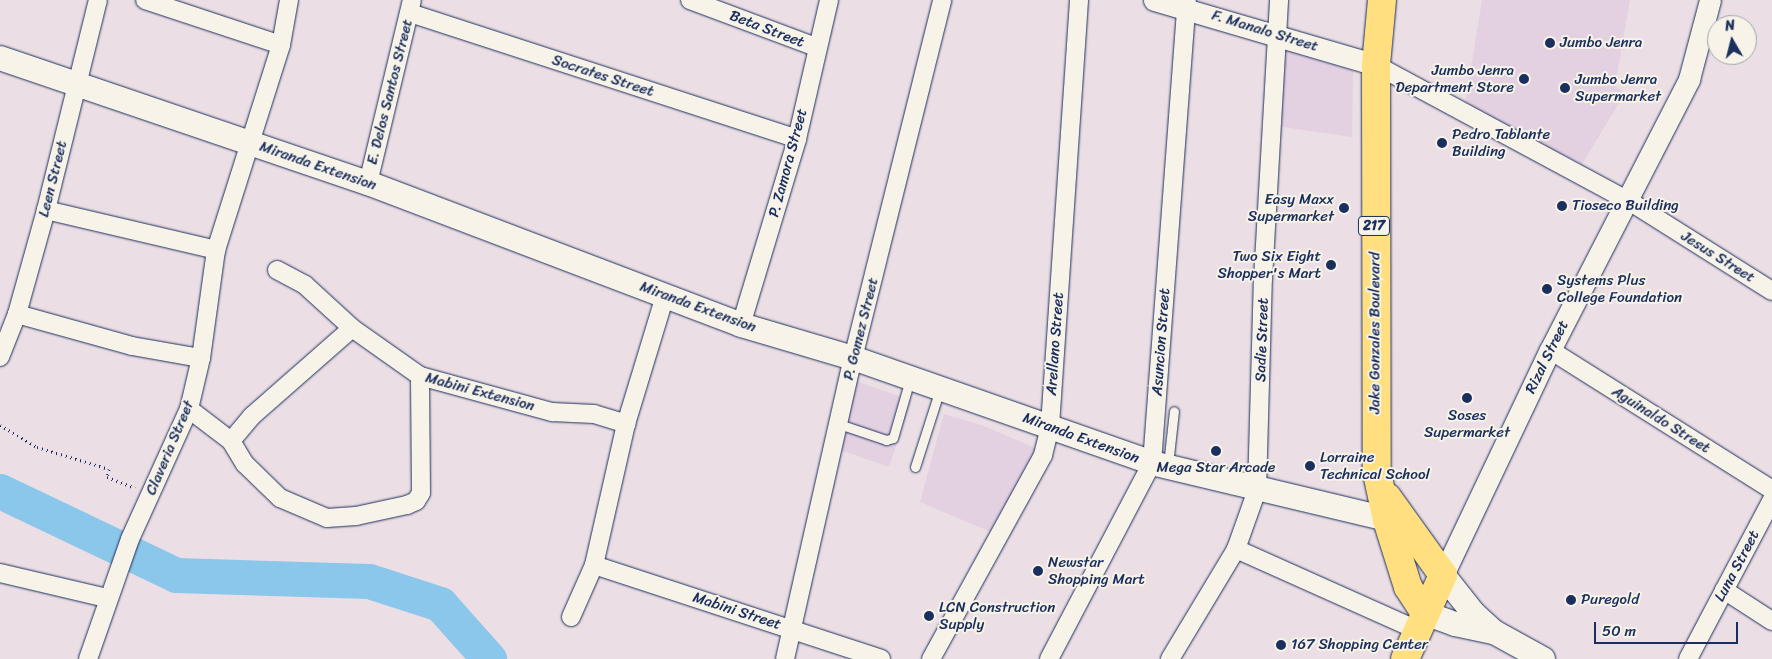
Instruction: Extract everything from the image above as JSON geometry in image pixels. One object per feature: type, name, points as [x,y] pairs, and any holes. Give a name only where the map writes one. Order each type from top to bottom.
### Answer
[{"type":"main road","name":"Jake Gonzales Boulevard","points":[[1382,0],[1376,65],[1375,386],[1380,487],[1396,521],[1408,587],[1421,621]]},
{"type":"main road","name":"Miranda Extension","points":[[0,58],[368,183],[741,325],[854,358],[1160,465],[1257,490],[1396,521]]},
{"type":"main road","name":"Jake Gonzales Boulevard","points":[[1396,521],[1443,575]]},
{"type":"main road","name":"Rizal Street","points":[[1405,659],[1443,575]]},
{"type":"main road","points":[[1443,575],[1474,614],[1494,632],[1543,659]]},
{"type":"main road","points":[[1421,621],[1455,624],[1494,632]]},
{"type":"street","name":"Leen Street","points":[[0,356],[17,314],[46,210],[98,0]]},
{"type":"street","points":[[145,0],[281,45]]},
{"type":"street","name":"Claveria Street","points":[[88,659],[116,573],[188,409],[201,358],[216,250],[281,45],[290,0]]},
{"type":"street","name":"Beta Street","points":[[690,0],[816,47]]},
{"type":"street","name":"P. Zamora Street","points":[[741,325],[797,139],[816,47],[829,0]]},
{"type":"street","name":"P. Gomez Street","points":[[785,659],[854,358],[942,0]]},
{"type":"street","name":"Arellano Street","points":[[932,659],[1043,456],[1050,426],[1079,0]]},
{"type":"street","name":"F. Manalo Street","points":[[1154,0],[1186,4],[1376,65]]},
{"type":"street","name":"Sadie Street","points":[[1170,659],[1236,549],[1257,490],[1263,279],[1279,0]]},
{"type":"street","name":"Rizal Street","points":[[1443,575],[1550,350],[1629,201],[1689,79],[1710,0]]},
{"type":"street","name":"Asuncion Street","points":[[1049,659],[1160,465],[1186,4]]},
{"type":"street","name":"Socrates Street","points":[[411,6],[797,139]]},
{"type":"street","name":"E. Delos Santos Street","points":[[368,183],[411,6]]},
{"type":"street","name":"Jesus Street","points":[[1376,65],[1629,201],[1772,290]]},
{"type":"street","points":[[46,210],[216,250]]},
{"type":"street","name":"Mabini Extension","points":[[277,270],[305,286],[352,328],[420,376],[552,412],[594,414],[626,424]]},
{"type":"street","points":[[571,617],[594,565],[626,424],[665,296]]},
{"type":"street","points":[[17,314],[132,346],[201,358]]},
{"type":"street","points":[[231,441],[252,416],[352,328]]},
{"type":"street","name":"Aguinaldo Street","points":[[1550,350],[1772,490]]},
{"type":"street","points":[[188,409],[231,441],[245,464],[280,498],[304,511],[328,518],[407,505],[416,501],[420,492],[420,376]]},
{"type":"street","name":"Luna Street","points":[[1688,659],[1772,500]]},
{"type":"street","points":[[1236,549],[1421,621]]},
{"type":"street","name":"Mabini Street","points":[[594,565],[793,628],[880,659]]},
{"type":"street","points":[[0,573],[107,598]]},
{"type":"street","points":[[1724,590],[1772,621]]},
{"type":"lane","points":[[839,424],[886,440],[893,438],[910,378]]},
{"type":"lane","points":[[915,467],[940,388]]},
{"type":"lane","points":[[1160,465],[1174,411]]},
{"type":"path","points":[[0,425],[37,447],[109,469],[107,477],[150,493]]},
{"type":"shaded area","name":"Jumbo Jenra","points":[[1482,0],[1630,0],[1615,86],[1625,93],[1582,164],[1465,105]]},
{"type":"shaded area","points":[[1278,48],[1353,71],[1352,137],[1276,126]]},
{"type":"shaded area","points":[[855,381],[912,401],[889,467],[832,447]]},
{"type":"shaded area","points":[[944,414],[984,426],[1042,451],[998,535],[920,502]]},
{"type":"waterway","points":[[0,491],[176,575],[369,581],[440,604],[489,659]]},
{"type":"place","name":"Jumbo Jenra","points":[[1550,43]]},
{"type":"place","name":"Jumbo Jenra Department Store","points":[[1524,79]]},
{"type":"place","name":"Jumbo Jenra Supermarket","points":[[1565,88]]},
{"type":"place","name":"Pedro Tablante Building","points":[[1442,143]]},
{"type":"place","name":"Tioseco Building","points":[[1562,206]]},
{"type":"place","name":"Easy Maxx Supermarket","points":[[1344,208]]},
{"type":"place","name":"Two Six Eight Shopper's Mart","points":[[1331,265]]},
{"type":"place","name":"Systems Plus College Foundation","points":[[1547,289]]},
{"type":"place","name":"Soses Supermarket","points":[[1467,398]]},
{"type":"place","name":"Mega Star Arcade","points":[[1216,451]]},
{"type":"place","name":"Lorraine Technical School","points":[[1310,466]]},
{"type":"place","name":"Newstar Shopping Mart","points":[[1038,571]]},
{"type":"place","name":"Puregold","points":[[1571,600]]},
{"type":"place","name":"LCN Construction Supply","points":[[929,616]]},
{"type":"place","name":"167 Shopping Center","points":[[1281,645]]}]
